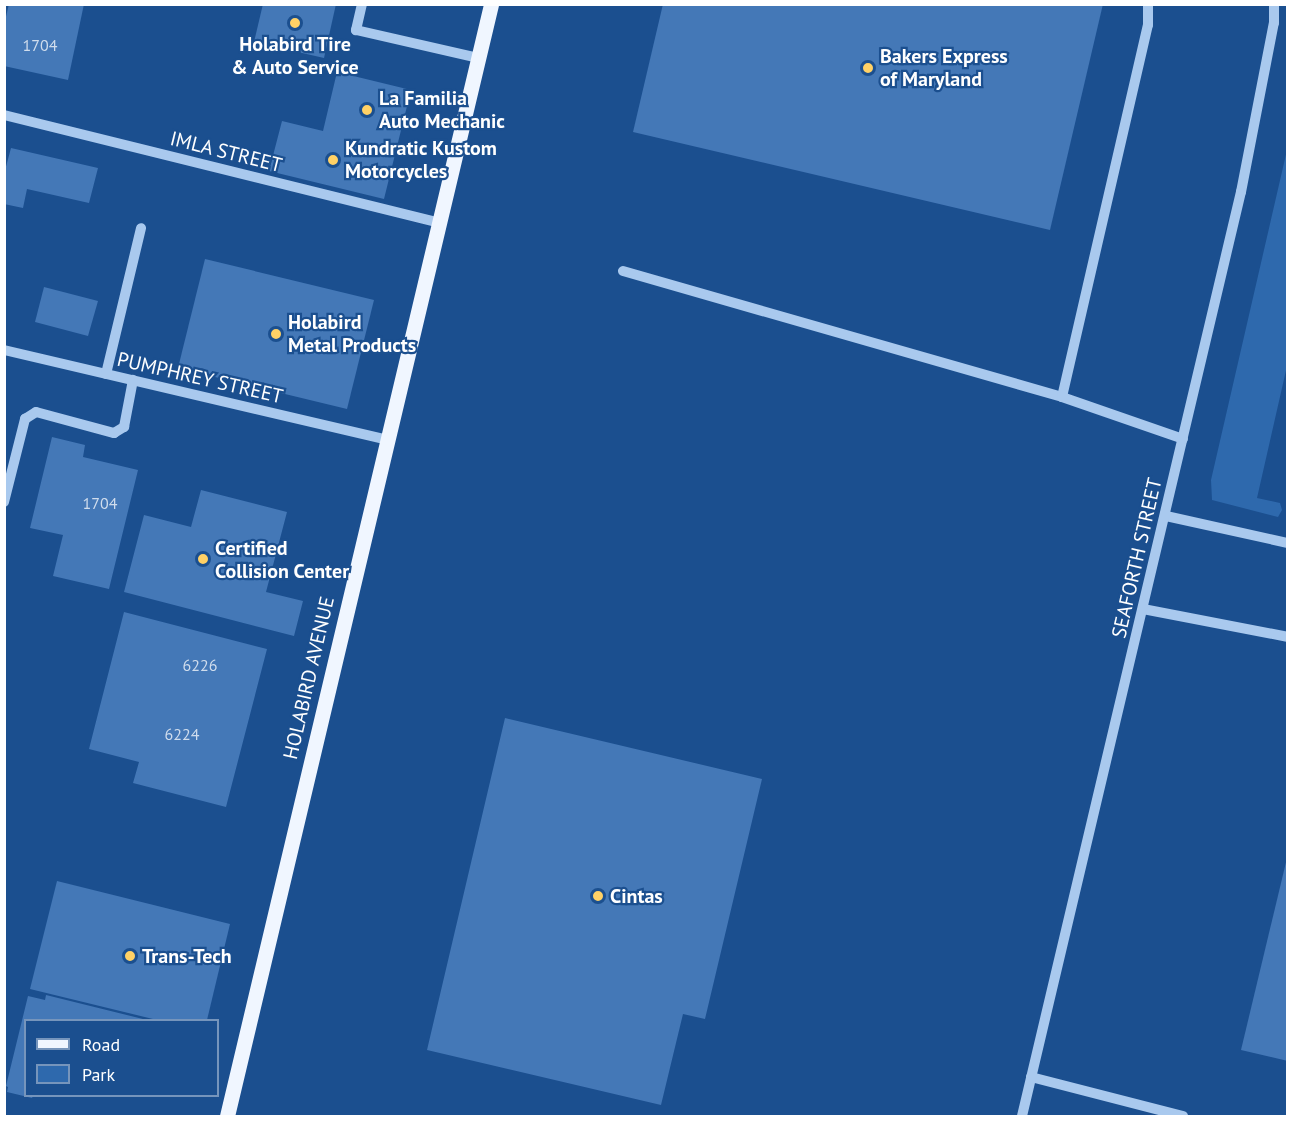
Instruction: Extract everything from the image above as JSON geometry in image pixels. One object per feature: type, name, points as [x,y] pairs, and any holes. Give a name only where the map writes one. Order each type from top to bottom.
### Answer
[{"type":"main road","name":"HOLABIRD AVENUE","points":[[227,1116],[491,4]]},
{"type":"street","points":[[362,4],[356,30],[478,58]]},
{"type":"street","points":[[1062,398],[1148,25],[1149,4]]},
{"type":"street","name":"SEAFORTH STREET","points":[[1022,1116],[1241,192],[1274,23],[1274,4]]},
{"type":"street","name":"IMLA STREET","points":[[4,115],[439,224]]},
{"type":"street","points":[[106,374],[141,228]]},
{"type":"street","points":[[622,272],[1062,398],[1183,439]]},
{"type":"street","name":"PUMPHREY STREET","points":[[4,350],[387,440]]},
{"type":"street","points":[[4,502],[25,419],[36,412],[114,433],[124,427],[133,381]]},
{"type":"street","points":[[1166,516],[1287,543]]},
{"type":"street","points":[[1143,609],[1287,637]]},
{"type":"street","points":[[1031,1077],[1183,1116]]},
{"type":"green space","points":[[1287,150],[1287,366],[1257,498],[1280,503],[1282,510],[1278,517],[1212,500],[1211,480]]},
{"type":"building","points":[[9,4],[84,4],[68,80],[4,66],[4,25]]},
{"type":"building","name":"Holabird Tire & Auto Service","points":[[263,4],[336,4],[324,58],[254,42]]},
{"type":"building","name":"Bakers Express of Maryland","points":[[663,4],[1103,4],[1050,230],[633,132]]},
{"type":"building","points":[[337,72],[411,90],[384,199],[269,171],[282,121],[323,131]]},
{"type":"building","points":[[11,148],[98,168],[89,203],[27,189],[23,208],[4,204],[4,174]]},
{"type":"building","name":"Holabird Metal Products","points":[[205,259],[374,300],[347,409],[178,368]]},
{"type":"building","points":[[44,287],[98,301],[88,336],[35,322]]},
{"type":"building","points":[[52,437],[85,445],[83,457],[138,470],[109,589],[53,576],[63,535],[30,528]]},
{"type":"building","name":"Certified Collision Center","points":[[201,490],[287,512],[266,592],[303,601],[294,636],[124,592],[144,515],[191,527]]},
{"type":"building","points":[[124,612],[267,649],[226,807],[133,783],[139,762],[89,749]]},
{"type":"building","name":"Cintas","points":[[505,718],[762,779],[705,1019],[683,1014],[661,1105],[427,1050]]},
{"type":"building","points":[[1288,858],[1288,1061],[1241,1050]]},
{"type":"building","name":"Trans-Tech","points":[[57,881],[230,924],[207,1019],[153,1019],[30,989]]},
{"type":"building","points":[[46,995],[143,1019],[24,1019],[24,1096],[7,1092],[8,1087],[6,1086],[28,996],[45,1000]]},
{"type":"place","name":"Holabird Tire & Auto Service","points":[[295,23]]},
{"type":"place","name":"Bakers Express of Maryland","points":[[868,68]]},
{"type":"place","name":"La Familia Auto Mechanic","points":[[367,110]]},
{"type":"place","name":"Kundratic Kustom Motorcycles","points":[[333,160]]},
{"type":"place","name":"Holabird Metal Products","points":[[276,334]]},
{"type":"place","name":"Certified Collision Center","points":[[203,559]]},
{"type":"place","name":"Cintas","points":[[598,896]]},
{"type":"place","name":"Trans-Tech","points":[[130,956]]}]
